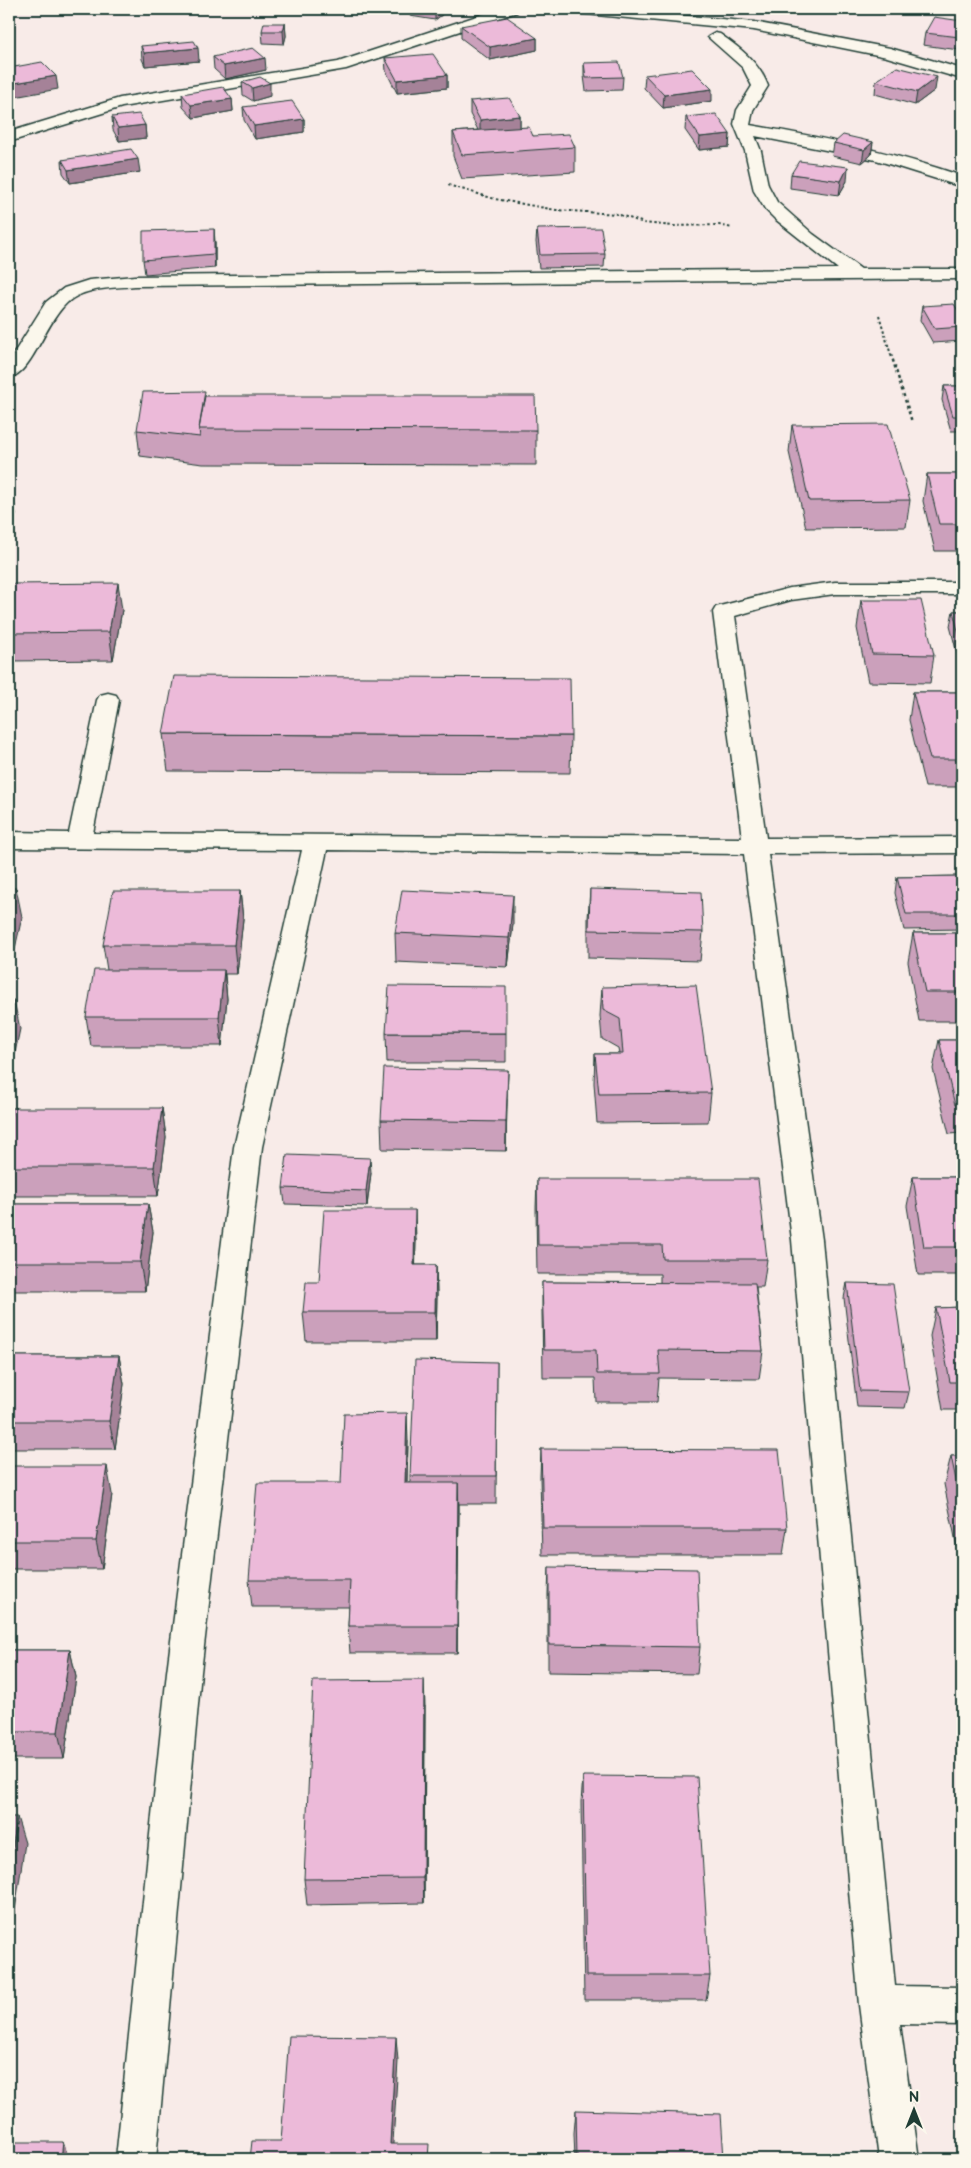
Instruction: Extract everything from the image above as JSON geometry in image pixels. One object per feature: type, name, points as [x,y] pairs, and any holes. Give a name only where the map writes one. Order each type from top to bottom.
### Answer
[{"type":"street","points":[[9,137],[120,103],[341,66],[512,9]]},
{"type":"street","points":[[575,9],[754,26],[890,53],[962,74]]},
{"type":"street","points":[[686,21],[715,37],[739,55],[758,78],[760,86],[745,109],[743,129],[751,144],[757,176],[765,198],[794,226],[856,274]]},
{"type":"street","points":[[715,37],[754,26]]},
{"type":"street","points":[[743,129],[814,141],[897,160],[962,182]]},
{"type":"street","points":[[9,372],[22,357],[52,306],[70,292],[94,284],[164,281],[962,274]]},
{"type":"street","points":[[899,2159],[878,2005],[807,1240],[724,612],[790,594],[835,588],[962,588]]},
{"type":"street","points":[[80,839],[108,700]]},
{"type":"street","points":[[9,840],[80,839],[316,843],[756,846],[962,845]]},
{"type":"street","points":[[136,2159],[184,1672],[248,1147],[316,843]]},
{"type":"street","points":[[878,2005],[962,2006]]},
{"type":"path","points":[[448,185],[495,200],[556,210],[617,214],[644,223],[672,226],[718,225],[735,228]]},
{"type":"path","points":[[856,274],[873,296],[912,422]]},
{"type":"building","points":[[507,17],[537,38],[490,47],[461,26]]},
{"type":"building","points":[[934,17],[962,21],[962,34],[960,37],[925,33]]},
{"type":"building","points":[[264,23],[285,23],[283,31],[262,31]]},
{"type":"building","points":[[194,41],[198,48],[144,53],[141,46]]},
{"type":"building","points":[[253,48],[265,58],[224,66],[213,57]]},
{"type":"building","points":[[433,54],[447,75],[397,80],[385,58]]},
{"type":"building","points":[[42,62],[56,76],[9,84],[9,68]]},
{"type":"building","points":[[619,62],[623,77],[586,78],[584,63]]},
{"type":"building","points":[[897,67],[937,77],[917,92],[876,81]]},
{"type":"building","points":[[692,69],[712,89],[664,95],[645,75]]},
{"type":"building","points":[[260,77],[270,83],[252,88],[242,82]]},
{"type":"building","points":[[223,87],[232,99],[191,105],[182,94]]},
{"type":"building","points":[[509,98],[520,116],[480,120],[470,101]]},
{"type":"building","points":[[292,101],[304,119],[254,126],[243,107]]},
{"type":"building","points":[[139,114],[145,125],[118,128],[112,117]]},
{"type":"building","points":[[716,114],[730,134],[700,137],[686,117]]},
{"type":"building","points":[[529,127],[533,136],[569,134],[575,147],[462,155],[453,132]]},
{"type":"building","points":[[843,135],[873,142],[864,150],[834,143]]},
{"type":"building","points":[[131,149],[138,159],[68,170],[62,160]]},
{"type":"building","points":[[799,161],[848,167],[841,181],[791,174]]},
{"type":"building","points":[[601,228],[605,254],[540,255],[537,229]]},
{"type":"building","points":[[214,229],[214,254],[143,260],[143,231]]},
{"type":"building","points":[[954,304],[962,317],[962,327],[935,329],[922,306]]},
{"type":"building","points":[[944,386],[962,386],[962,416],[953,416]]},
{"type":"building","points":[[205,391],[199,429],[200,437],[137,430],[143,392]]},
{"type":"building","points":[[205,396],[535,396],[536,430],[199,429]]},
{"type":"building","points":[[888,424],[910,500],[809,501],[792,425]]},
{"type":"building","points":[[927,474],[962,474],[962,524],[939,524]]},
{"type":"building","points":[[9,500],[14,500],[9,512]]},
{"type":"building","points":[[118,583],[109,632],[9,633],[9,584]]},
{"type":"building","points":[[861,600],[921,600],[934,655],[872,654]]},
{"type":"building","points":[[953,611],[962,611],[962,647]]},
{"type":"building","points":[[174,676],[570,678],[571,736],[163,734]]},
{"type":"building","points":[[913,692],[962,692],[962,759],[930,759]]},
{"type":"building","points":[[962,876],[962,914],[906,914],[897,877]]},
{"type":"building","points":[[9,888],[16,888],[9,922]]},
{"type":"building","points":[[590,889],[701,892],[703,932],[589,930]]},
{"type":"building","points":[[402,890],[513,895],[509,938],[395,933]]},
{"type":"building","points":[[113,891],[240,891],[234,945],[103,945]]},
{"type":"building","points":[[913,933],[962,933],[962,992],[925,992]]},
{"type":"building","points":[[94,970],[224,970],[219,1017],[86,1017]]},
{"type":"building","points":[[696,985],[711,1093],[599,1094],[595,1054],[623,1054],[620,1019],[603,1010],[602,987]]},
{"type":"building","points":[[389,986],[506,987],[506,1033],[386,1033]]},
{"type":"building","points":[[9,1000],[14,1000],[9,1024]]},
{"type":"building","points":[[939,1040],[962,1040],[962,1105],[955,1105]]},
{"type":"building","points":[[384,1068],[508,1070],[506,1122],[381,1120]]},
{"type":"building","points":[[12,1108],[162,1108],[154,1167],[9,1167],[9,1125]]},
{"type":"building","points":[[287,1155],[370,1158],[366,1191],[283,1188]]},
{"type":"building","points":[[913,1177],[962,1177],[962,1247],[924,1247]]},
{"type":"building","points":[[537,1179],[758,1179],[767,1259],[663,1259],[662,1245],[538,1245]]},
{"type":"building","points":[[9,1204],[148,1204],[140,1262],[9,1262]]},
{"type":"building","points":[[324,1210],[415,1210],[414,1265],[436,1265],[435,1312],[303,1312],[306,1282],[319,1282]]},
{"type":"building","points":[[542,1282],[755,1283],[763,1351],[658,1350],[660,1374],[597,1374],[596,1350],[544,1350]]},
{"type":"building","points":[[847,1283],[893,1284],[909,1392],[860,1391]]},
{"type":"building","points":[[962,1307],[962,1382],[950,1382],[936,1308]]},
{"type":"building","points":[[9,1356],[119,1356],[109,1421],[9,1421]]},
{"type":"building","points":[[415,1360],[497,1362],[496,1476],[410,1476]]},
{"type":"building","points":[[407,1413],[405,1483],[458,1483],[457,1626],[348,1626],[350,1580],[249,1580],[257,1483],[341,1483],[344,1414]]},
{"type":"building","points":[[541,1449],[779,1450],[787,1528],[543,1528]]},
{"type":"building","points":[[951,1456],[962,1456],[962,1509]]},
{"type":"building","points":[[9,1466],[107,1466],[96,1541],[9,1541]]},
{"type":"building","points":[[549,1567],[697,1569],[700,1647],[549,1645]]},
{"type":"building","points":[[9,1650],[70,1650],[58,1732],[9,1732]]},
{"type":"building","points":[[424,1680],[423,1878],[304,1879],[313,1681]]},
{"type":"building","points":[[583,1776],[697,1777],[710,1976],[586,1976]]},
{"type":"building","points":[[9,1817],[17,1817],[9,1873]]},
{"type":"building","points":[[289,2036],[396,2037],[390,2144],[429,2144],[428,2159],[250,2159],[252,2141],[281,2141]]},
{"type":"building","points":[[576,2110],[721,2114],[724,2159],[577,2159]]},
{"type":"building","points":[[9,2142],[63,2142],[61,2159],[9,2159]]}]
